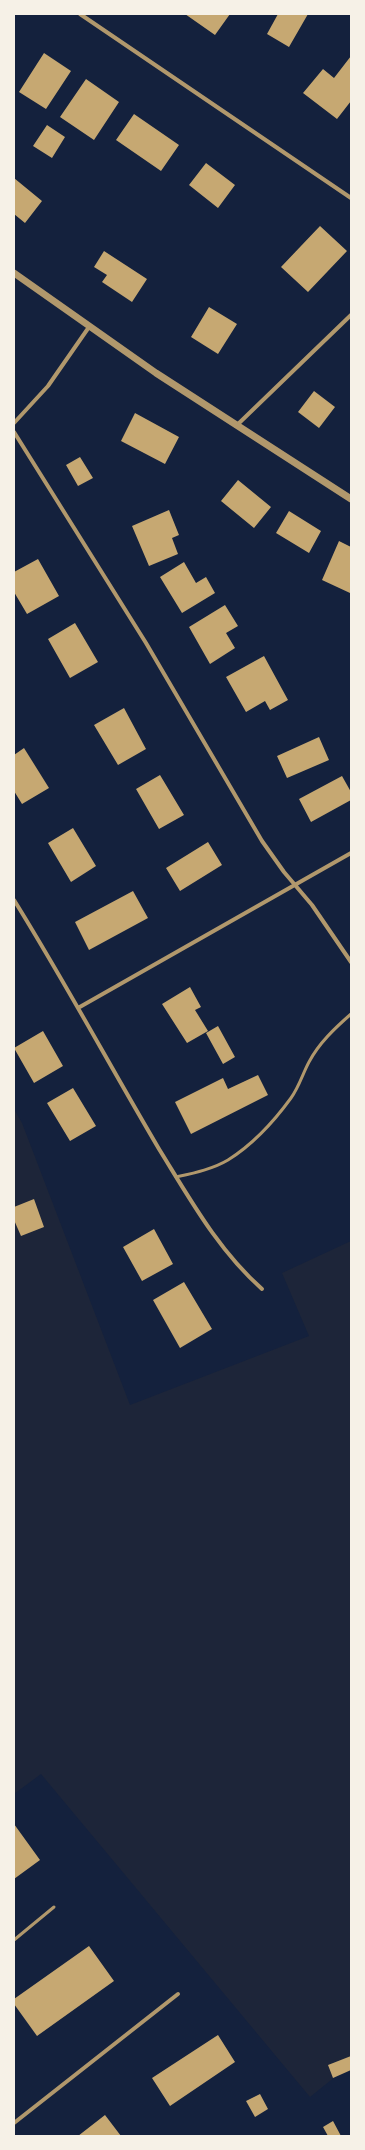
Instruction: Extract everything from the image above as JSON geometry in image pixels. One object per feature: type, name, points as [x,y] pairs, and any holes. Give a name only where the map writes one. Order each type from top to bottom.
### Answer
[{"type":"street","points":[[80,14],[351,198]]},
{"type":"street","points":[[14,273],[89,327],[236,426],[351,499]]},
{"type":"street","points":[[236,426],[351,315]]},
{"type":"street","points":[[14,423],[48,386],[89,327]]},
{"type":"street","points":[[14,432],[146,643],[262,841],[312,905],[351,962]]},
{"type":"street","points":[[78,1008],[351,854]]},
{"type":"street","points":[[14,900],[51,960],[122,1087],[202,1219],[222,1247],[243,1272],[262,1289]]},
{"type":"street","points":[[14,2123],[178,1994]]},
{"type":"lane","points":[[176,1177],[198,1172],[228,1160],[273,1121],[292,1096],[309,1061],[318,1048],[333,1030],[351,1014]]},
{"type":"lane","points":[[14,1940],[54,1907]]},
{"type":"shaded area","points":[[14,1109],[22,1123],[130,1405],[309,1336],[282,1273],[351,1241],[351,2064],[310,2097],[41,1774],[14,1794]]},
{"type":"building","points":[[185,14],[230,14],[215,35]]},
{"type":"building","points":[[278,14],[308,14],[289,47],[267,34]]},
{"type":"building","points":[[44,53],[71,71],[46,109],[19,92]]},
{"type":"building","points":[[351,56],[351,101],[337,119],[303,93],[323,69],[334,78]]},
{"type":"building","points":[[86,79],[119,102],[94,140],[60,117]]},
{"type":"building","points":[[134,114],[179,145],[161,171],[116,140]]},
{"type":"building","points":[[47,125],[65,137],[52,158],[33,146]]},
{"type":"building","points":[[206,163],[235,185],[218,208],[189,185]]},
{"type":"building","points":[[14,178],[42,201],[25,223],[14,214]]},
{"type":"building","points":[[320,226],[347,251],[308,292],[281,267]]},
{"type":"building","points":[[104,251],[147,279],[132,302],[102,282],[107,275],[94,267]]},
{"type":"building","points":[[209,307],[237,324],[218,354],[191,337]]},
{"type":"building","points":[[314,391],[335,407],[319,428],[298,412]]},
{"type":"building","points":[[135,413],[179,437],[165,464],[121,441]]},
{"type":"building","points":[[80,457],[93,478],[78,486],[66,465]]},
{"type":"building","points":[[238,480],[271,507],[254,528],[221,501]]},
{"type":"building","points":[[169,510],[179,535],[172,538],[178,554],[149,566],[132,526]]},
{"type":"building","points":[[289,511],[321,531],[309,553],[276,533]]},
{"type":"building","points":[[339,541],[351,547],[350,593],[322,580]]},
{"type":"building","points":[[38,559],[59,596],[27,614],[14,592],[14,572]]},
{"type":"building","points":[[184,562],[196,583],[206,577],[215,593],[182,613],[160,577]]},
{"type":"building","points":[[225,605],[238,626],[226,633],[235,648],[210,664],[189,627]]},
{"type":"building","points":[[75,623],[98,662],[70,678],[48,639]]},
{"type":"building","points":[[264,656],[288,700],[270,710],[265,701],[246,712],[226,677]]},
{"type":"building","points":[[124,708],[146,749],[118,765],[94,725]]},
{"type":"building","points":[[319,737],[329,760],[287,778],[277,756]]},
{"type":"building","points":[[24,748],[49,788],[22,804],[14,791],[14,755]]},
{"type":"building","points":[[160,775],[184,815],[159,829],[136,789]]},
{"type":"building","points":[[342,776],[351,792],[351,800],[311,822],[299,799]]},
{"type":"building","points":[[73,828],[96,866],[71,882],[48,843]]},
{"type":"building","points":[[208,842],[222,865],[180,891],[166,868]]},
{"type":"building","points":[[133,891],[148,918],[89,950],[75,922]]},
{"type":"building","points":[[190,987],[201,1007],[195,1010],[208,1031],[187,1043],[162,1004]]},
{"type":"building","points":[[218,1026],[235,1057],[223,1064],[206,1033]]},
{"type":"building","points":[[43,1031],[63,1066],[34,1083],[14,1048]]},
{"type":"building","points":[[258,1075],[268,1095],[191,1134],[175,1102],[223,1078],[228,1089]]},
{"type":"building","points":[[73,1088],[96,1126],[70,1141],[47,1103]]},
{"type":"building","points":[[34,1199],[44,1227],[21,1236],[14,1220],[14,1207]]},
{"type":"building","points":[[154,1229],[173,1264],[142,1281],[123,1247]]},
{"type":"building","points":[[184,1282],[212,1329],[180,1348],[153,1300]]},
{"type":"building","points":[[14,1824],[40,1860],[14,1879]]},
{"type":"building","points":[[89,1946],[114,1981],[37,2036],[14,2004],[14,1999]]},
{"type":"building","points":[[218,2035],[235,2062],[170,2106],[152,2078]]},
{"type":"building","points":[[351,2056],[351,2070],[333,2078],[328,2065]]},
{"type":"building","points":[[260,2094],[268,2109],[255,2117],[246,2101]]},
{"type":"building","points":[[105,2115],[121,2136],[78,2136]]},
{"type":"building","points":[[333,2121],[341,2136],[328,2136],[323,2127]]}]
